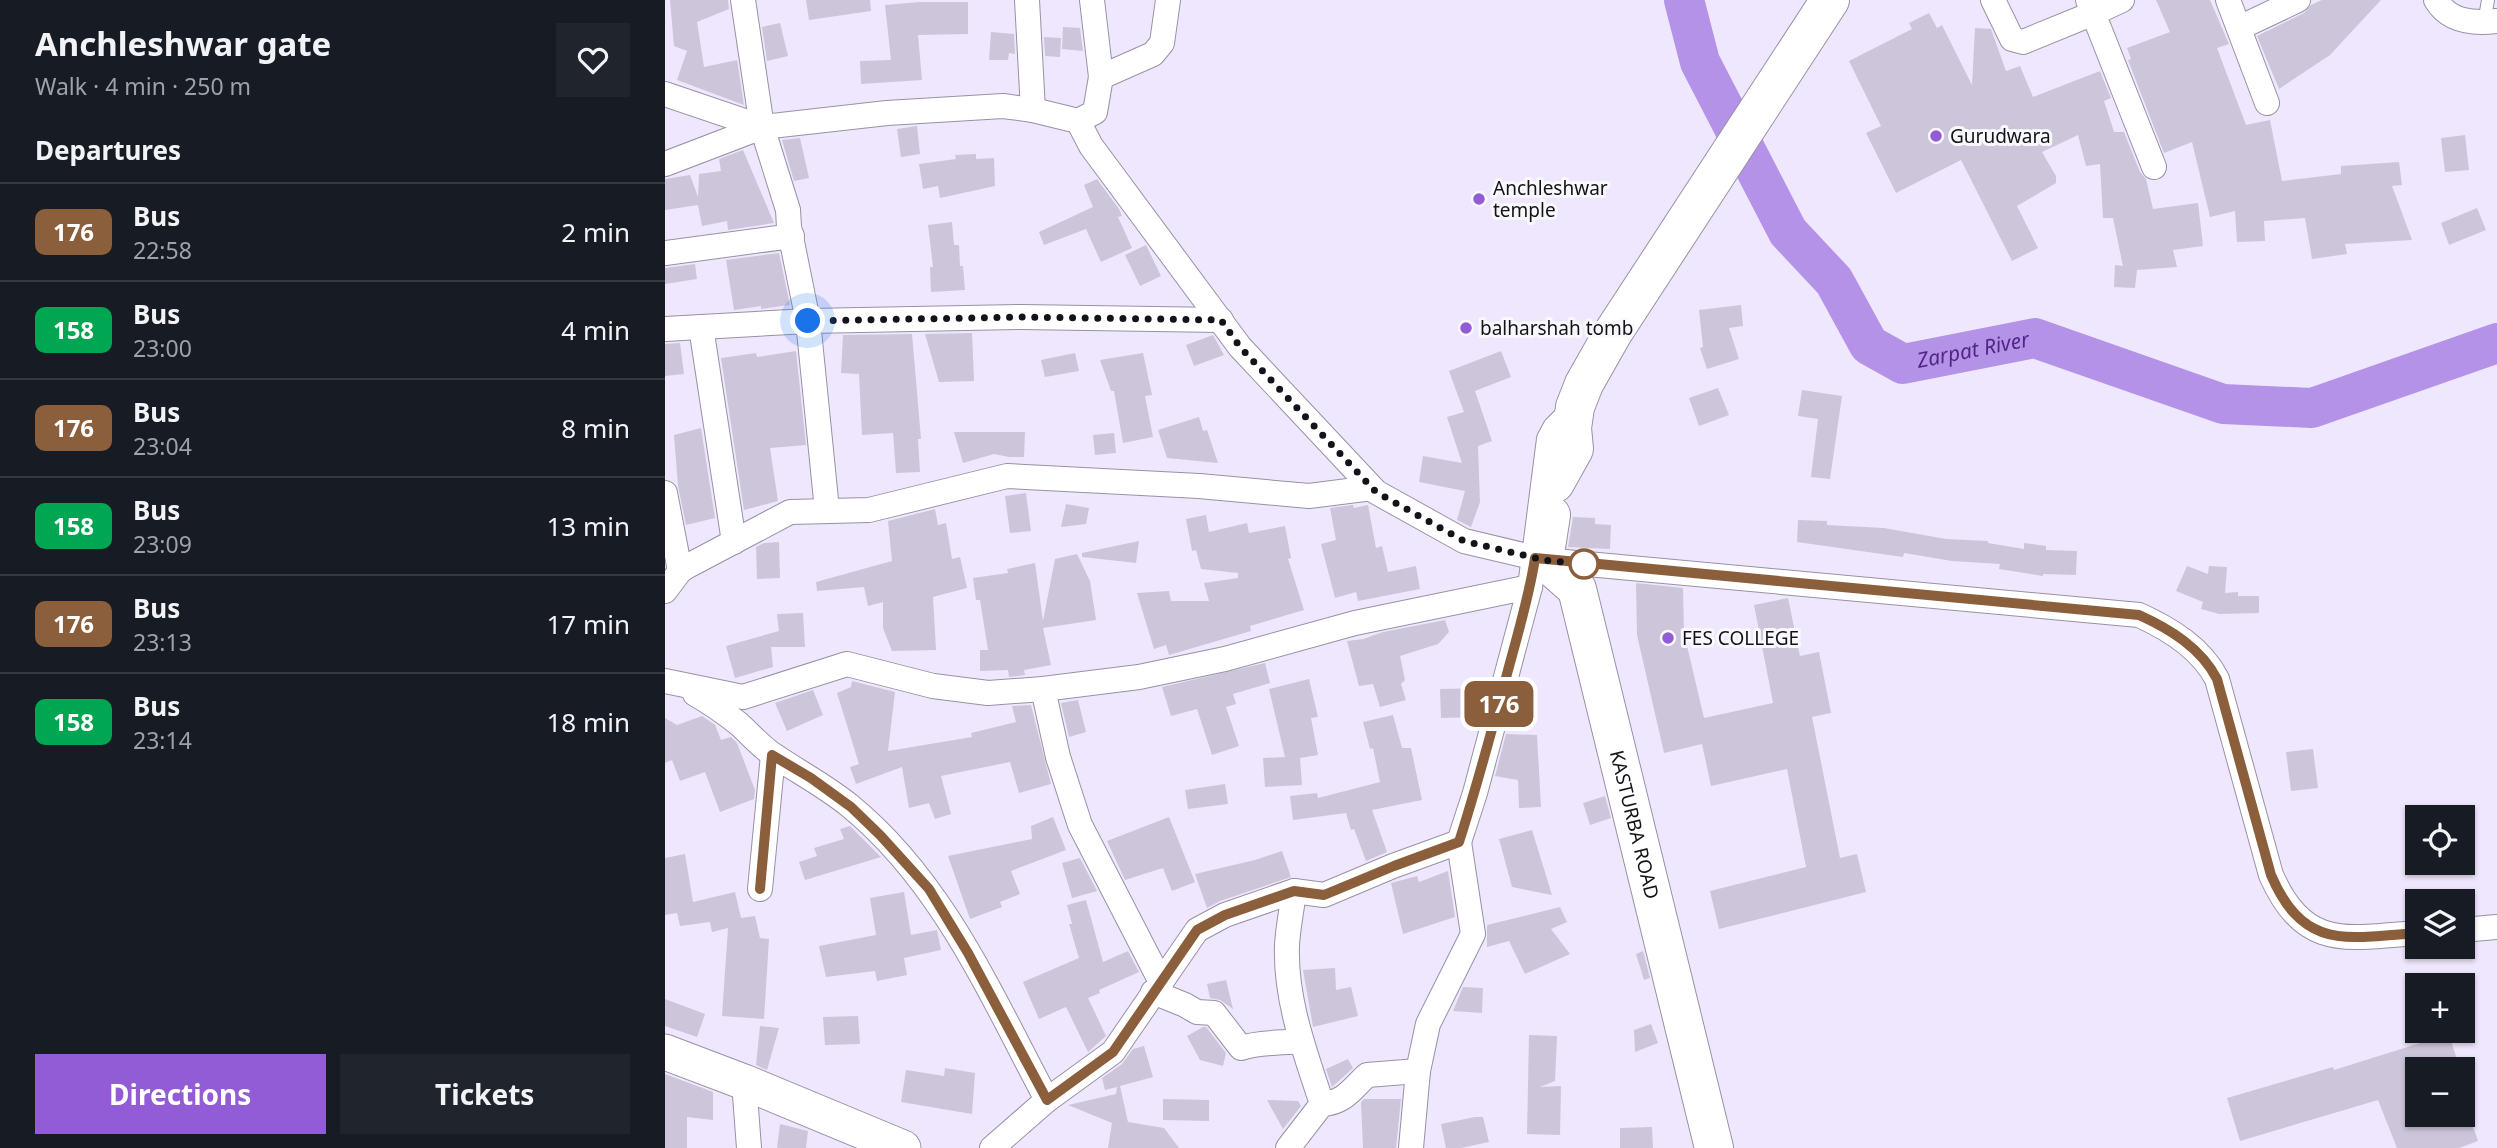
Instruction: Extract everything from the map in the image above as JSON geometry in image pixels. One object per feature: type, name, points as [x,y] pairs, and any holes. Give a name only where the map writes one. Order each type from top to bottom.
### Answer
[{"type":"main road","points":[[1537,569],[1553,499],[1574,449],[1572,428],[1575,407],[1584,384],[1662,256],[1830,0]]},
{"type":"main road","name":"KASTURBA ROAD","points":[[1537,569],[1577,589],[1714,1148]]},
{"type":"street","points":[[743,0],[762,127],[788,210],[808,321],[827,510]]},
{"type":"street","points":[[1027,0],[1033,110]]},
{"type":"street","points":[[665,164],[762,127],[887,113],[1003,106],[1078,121],[1095,112],[1101,77],[1092,0]]},
{"type":"street","points":[[1101,77],[1153,54],[1162,43],[1168,0]]},
{"type":"street","points":[[1993,0],[2012,40],[2023,42],[2091,7],[2122,0]]},
{"type":"street","points":[[2228,0],[2267,103]]},
{"type":"street","points":[[2239,28],[2298,0]]},
{"type":"street","points":[[2436,0],[2452,17],[2490,15]]},
{"type":"street","points":[[2091,7],[2154,167]]},
{"type":"street","points":[[665,94],[762,127]]},
{"type":"street","points":[[1078,121],[1091,146],[1240,347],[1376,492],[1464,541],[1537,569],[2139,615],[2190,645],[2210,666],[2217,679],[2271,875],[2281,897],[2298,919],[2322,933],[2347,938],[2405,934]]},
{"type":"street","points":[[665,253],[792,236]]},
{"type":"street","points":[[665,329],[808,321],[1021,317],[1221,320]]},
{"type":"street","points":[[701,327],[734,542]]},
{"type":"street","points":[[1411,1148],[1418,1071],[1430,1016],[1473,934],[1459,842],[1537,569],[1549,439],[1555,428],[1575,407]]},
{"type":"street","points":[[665,592],[680,571],[790,512],[876,509],[1007,477],[1199,486],[1309,496],[1372,488]]},
{"type":"street","points":[[665,493],[680,571]]},
{"type":"street","points":[[665,681],[744,697],[847,664],[933,686],[988,693],[1043,690],[1139,677],[1225,659],[1537,569]]},
{"type":"street","points":[[665,690],[696,694],[718,707],[772,755],[811,778],[851,807],[880,835],[929,889],[968,953],[1047,1100]]},
{"type":"street","points":[[1043,690],[1058,757],[1080,825],[1157,987],[1197,1012],[1214,1013],[1241,1048],[1252,1044],[1260,1046],[1301,1041]]},
{"type":"street","points":[[760,889],[772,755]]},
{"type":"street","points":[[992,1148],[1047,1100],[1113,1052],[1197,930],[1225,915],[1294,891],[1324,895],[1459,842]]},
{"type":"street","points":[[1294,891],[1287,944],[1290,995],[1301,1041],[1322,1104]]},
{"type":"street","points":[[2475,929],[2497,928]]},
{"type":"street","points":[[665,1052],[904,1148]]},
{"type":"street","points":[[1288,1148],[1322,1104],[1334,1103],[1344,1097],[1367,1075],[1418,1071]]},
{"type":"street","points":[[744,1082],[748,1148]]},
{"type":"building","points":[[670,0],[728,0],[729,9],[697,22],[704,67],[737,60],[744,105],[677,80],[687,51],[674,46]]},
{"type":"building","points":[[806,0],[870,0],[871,11],[809,20]]},
{"type":"building","points":[[2156,0],[2210,0],[2229,44],[2217,48],[2246,125],[2270,120],[2282,181],[2341,174],[2341,166],[2399,162],[2402,185],[2392,186],[2412,240],[2345,244],[2347,254],[2312,259],[2305,218],[2264,221],[2265,241],[2237,242],[2235,211],[2210,217],[2192,142],[2164,153],[2128,60],[2131,59],[2127,48],[2170,32]]},
{"type":"building","points":[[2322,0],[2381,0],[2330,55],[2279,89],[2257,36],[2304,13],[2311,5]]},
{"type":"building","points":[[968,2],[968,34],[918,35],[922,80],[861,84],[860,61],[891,60],[885,5]]},
{"type":"building","points":[[1929,13],[1937,28],[1942,25],[1972,85],[1975,28],[1991,29],[2006,71],[2020,66],[2033,97],[2100,71],[2111,98],[2104,101],[2114,132],[2124,132],[2140,172],[2146,179],[2153,209],[2198,203],[2203,246],[2173,250],[2177,267],[2137,270],[2135,288],[2114,287],[2115,265],[2123,266],[2113,218],[2103,218],[2100,164],[2086,166],[2078,135],[2042,152],[2056,176],[2056,183],[2017,206],[2038,248],[2012,261],[1961,160],[1896,193],[1866,133],[1881,126],[1849,61],[1912,29],[1909,23]]},
{"type":"building","points":[[780,23],[788,56],[767,61],[762,27]]},
{"type":"building","points":[[1063,27],[1080,28],[1083,51],[1062,49]]},
{"type":"building","points":[[991,32],[1014,34],[1015,54],[1009,53],[1008,60],[989,60]]},
{"type":"building","points":[[1044,37],[1061,38],[1060,57],[1045,56]]},
{"type":"building","points":[[917,126],[920,154],[901,157],[897,129]]},
{"type":"building","points":[[2465,135],[2469,170],[2445,172],[2441,138]]},
{"type":"building","points":[[800,138],[809,178],[794,181],[782,140]]},
{"type":"building","points":[[743,150],[774,223],[728,230],[727,221],[702,226],[698,205],[665,210],[665,179],[690,175],[698,197],[699,174],[721,171],[719,159]]},
{"type":"building","points":[[976,154],[976,159],[994,158],[995,186],[940,198],[938,186],[923,189],[919,164],[956,159],[955,155]]},
{"type":"building","points":[[1097,179],[1119,209],[1122,216],[1118,217],[1132,248],[1101,262],[1086,229],[1044,245],[1039,232],[1093,207],[1084,185]]},
{"type":"building","points":[[2477,208],[2486,230],[2449,245],[2441,223]]},
{"type":"building","points":[[952,222],[954,245],[959,245],[965,290],[931,292],[930,267],[933,267],[928,225]]},
{"type":"building","points":[[1146,245],[1161,276],[1140,286],[1125,255]]},
{"type":"building","points":[[779,253],[790,305],[734,310],[726,260]]},
{"type":"building","points":[[695,264],[697,279],[665,284],[665,268]]},
{"type":"building","points":[[1741,305],[1743,326],[1729,328],[1739,359],[1707,369],[1700,348],[1703,347],[1699,310]]},
{"type":"building","points":[[972,333],[974,381],[939,382],[925,334]]},
{"type":"building","points":[[912,334],[921,439],[918,439],[920,472],[896,473],[893,433],[862,435],[859,374],[841,373],[843,335]]},
{"type":"building","points":[[1213,335],[1224,355],[1194,366],[1186,345]]},
{"type":"building","points":[[680,343],[684,374],[665,376],[665,344]]},
{"type":"building","points":[[796,351],[806,445],[770,448],[778,501],[744,510],[721,358],[756,353],[757,357]]},
{"type":"building","points":[[1501,351],[1511,377],[1475,391],[1492,441],[1478,446],[1480,502],[1471,527],[1457,520],[1465,491],[1419,482],[1423,456],[1462,463],[1447,417],[1464,412],[1449,371]]},
{"type":"building","points":[[1075,353],[1079,371],[1045,377],[1041,360]]},
{"type":"building","points":[[1143,353],[1152,395],[1145,396],[1153,437],[1123,443],[1114,391],[1111,391],[1100,360]]},
{"type":"building","points":[[1718,388],[1729,415],[1699,426],[1689,398]]},
{"type":"building","points":[[1802,390],[1842,396],[1830,479],[1811,477],[1818,419],[1798,416]]},
{"type":"building","points":[[1199,417],[1203,431],[1207,430],[1218,463],[1167,458],[1158,430]]},
{"type":"building","points":[[701,428],[715,518],[686,525],[678,486],[674,435]]},
{"type":"building","points":[[954,432],[1025,432],[1024,457],[994,454],[963,463]]},
{"type":"building","points":[[1114,433],[1116,453],[1095,455],[1093,435]]},
{"type":"building","points":[[1026,493],[1031,531],[1010,533],[1005,496]]},
{"type":"building","points":[[1066,504],[1089,508],[1086,524],[1061,527]]},
{"type":"building","points":[[1353,505],[1354,508],[1368,505],[1376,548],[1382,546],[1388,572],[1416,566],[1420,589],[1358,601],[1356,592],[1335,598],[1321,544],[1336,540],[1330,508]]},
{"type":"building","points":[[935,509],[938,525],[946,523],[952,559],[960,557],[967,588],[933,597],[936,650],[892,651],[883,628],[883,602],[868,606],[864,587],[817,591],[816,582],[892,561],[888,521]]},
{"type":"building","points":[[1206,515],[1209,532],[1247,523],[1249,533],[1285,526],[1291,558],[1288,559],[1304,610],[1250,626],[1251,631],[1169,655],[1166,645],[1154,649],[1137,593],[1169,591],[1171,601],[1209,601],[1204,583],[1238,578],[1238,573],[1201,569],[1196,550],[1192,551],[1186,519]]},
{"type":"building","points":[[1573,517],[1595,518],[1595,524],[1611,525],[1610,549],[1568,547]]},
{"type":"building","points":[[1798,520],[1827,521],[1827,525],[1884,528],[1946,539],[1988,541],[2024,549],[2024,543],[2046,546],[2046,550],[2077,551],[2076,575],[2043,576],[1999,569],[2000,564],[1952,561],[1904,553],[1903,557],[1797,542]]},
{"type":"building","points":[[1139,541],[1136,563],[1082,557],[1082,553]]},
{"type":"building","points":[[779,542],[780,578],[757,579],[756,547],[764,543]]},
{"type":"building","points":[[1077,554],[1090,581],[1096,620],[1043,628],[1051,665],[1024,670],[1025,675],[1009,677],[1008,670],[980,671],[980,650],[988,650],[980,600],[976,600],[973,578],[1008,573],[1007,569],[1035,563],[1043,621],[1055,559]]},
{"type":"building","points":[[2187,566],[2208,574],[2209,566],[2227,567],[2225,593],[2238,592],[2238,596],[2259,596],[2259,613],[2219,614],[2201,609],[2203,602],[2176,591]]},
{"type":"building","points":[[1636,583],[1683,588],[1684,633],[1704,718],[1773,703],[1754,605],[1788,598],[1800,656],[1819,652],[1831,713],[1812,717],[1840,858],[1857,854],[1866,892],[1719,929],[1710,891],[1806,867],[1787,769],[1711,786],[1702,744],[1664,753],[1637,635]]},
{"type":"building","points":[[803,613],[805,647],[771,647],[773,667],[735,678],[726,646],[779,631],[777,614]]},
{"type":"building","points":[[1445,620],[1449,632],[1438,644],[1400,656],[1405,680],[1401,684],[1406,700],[1380,707],[1373,684],[1359,686],[1347,641]]},
{"type":"building","points":[[1265,663],[1270,683],[1233,694],[1236,704],[1226,707],[1239,746],[1212,755],[1197,709],[1171,716],[1162,687]]},
{"type":"building","points":[[1309,679],[1318,717],[1311,718],[1318,755],[1300,758],[1302,785],[1265,787],[1263,758],[1285,757],[1269,689]]},
{"type":"building","points":[[852,681],[895,692],[888,751],[972,737],[971,733],[1016,722],[1012,706],[1031,705],[1051,784],[1019,793],[1010,762],[941,776],[951,814],[935,819],[929,803],[909,808],[902,767],[856,784],[850,767],[859,764],[837,693],[851,687]]},
{"type":"building","points":[[1485,688],[1480,717],[1441,718],[1440,689]]},
{"type":"building","points":[[813,690],[823,715],[787,731],[775,703]]},
{"type":"building","points":[[1078,700],[1086,732],[1069,737],[1061,703]]},
{"type":"building","points":[[1393,715],[1402,748],[1411,748],[1422,800],[1372,810],[1387,852],[1366,861],[1346,813],[1293,820],[1290,796],[1317,793],[1318,798],[1380,782],[1373,748],[1370,749],[1363,722]]},
{"type":"building","points":[[702,716],[715,725],[721,740],[731,737],[737,743],[755,790],[754,799],[720,812],[705,772],[680,781],[672,760],[665,763],[665,718],[677,725]]},
{"type":"building","points":[[1506,734],[1537,735],[1541,807],[1519,808],[1518,780],[1495,776]]},
{"type":"building","points":[[2313,749],[2318,788],[2291,791],[2286,752]]},
{"type":"building","points":[[1225,784],[1228,804],[1188,809],[1185,790]]},
{"type":"building","points":[[1605,796],[1611,818],[1590,825],[1583,803]]},
{"type":"building","points":[[1053,817],[1066,850],[1011,871],[1020,894],[1000,902],[1002,907],[970,919],[948,856],[1032,839],[1031,826]]},
{"type":"building","points":[[1169,817],[1195,882],[1172,891],[1163,868],[1125,880],[1107,841]]},
{"type":"building","points":[[850,826],[881,857],[805,880],[799,862],[817,856],[814,848],[844,839],[840,829]]},
{"type":"building","points":[[1532,830],[1552,895],[1512,887],[1499,839]]},
{"type":"building","points":[[1282,851],[1291,877],[1207,908],[1195,874]]},
{"type":"building","points":[[685,854],[693,902],[735,892],[741,918],[755,916],[760,938],[769,939],[764,1019],[722,1016],[728,928],[712,932],[710,922],[680,926],[677,913],[665,915],[665,858]]},
{"type":"building","points":[[1080,858],[1097,891],[1072,898],[1062,863]]},
{"type":"building","points":[[1448,871],[1455,917],[1403,934],[1391,883],[1417,876],[1419,882]]},
{"type":"building","points":[[904,892],[911,935],[937,930],[941,950],[904,958],[907,975],[877,981],[875,971],[826,977],[819,946],[876,935],[870,898]]},
{"type":"building","points":[[1086,900],[1103,962],[1128,951],[1139,972],[1099,990],[1100,993],[1088,998],[1106,1036],[1088,1052],[1066,1007],[1039,1019],[1023,982],[1079,958],[1069,924],[1072,924],[1067,905]]},
{"type":"building","points":[[1560,907],[1567,922],[1551,929],[1570,954],[1525,974],[1509,941],[1487,947],[1487,925]]},
{"type":"building","points":[[1643,951],[1650,978],[1644,980],[1636,954]]},
{"type":"building","points":[[1335,968],[1336,990],[1351,987],[1358,1016],[1313,1027],[1303,970]]},
{"type":"building","points":[[1226,980],[1233,1009],[1220,1000],[1210,998],[1207,984]]},
{"type":"building","points":[[1463,987],[1483,988],[1482,1013],[1453,1011]]},
{"type":"building","points":[[665,999],[705,1014],[697,1037],[665,1026]]},
{"type":"building","points":[[858,1016],[860,1044],[825,1045],[823,1017]]},
{"type":"building","points":[[1651,1024],[1658,1043],[1635,1052],[1634,1030]]},
{"type":"building","points":[[760,1026],[779,1028],[767,1070],[756,1065]]},
{"type":"building","points":[[1206,1027],[1226,1053],[1223,1066],[1200,1060],[1187,1036]]},
{"type":"building","points":[[1529,1035],[1557,1036],[1555,1081],[1540,1087],[1561,1086],[1560,1135],[1527,1134]]},
{"type":"building","points":[[2420,1043],[2452,1043],[2456,1057],[2405,1057],[2405,1127],[2473,1127],[2478,1141],[2459,1148],[2397,1148],[2378,1100],[2240,1141],[2227,1098],[2333,1067],[2334,1070]]},
{"type":"building","points":[[1144,1046],[1153,1077],[1120,1086],[1128,1122],[1164,1128],[1179,1148],[1108,1148],[1112,1123],[1068,1105],[1116,1094],[1117,1087],[1105,1090],[1102,1078],[1122,1064],[1133,1049]]},
{"type":"building","points":[[1348,1059],[1353,1068],[1332,1087],[1326,1069]]},
{"type":"building","points":[[945,1068],[975,1073],[972,1114],[901,1102],[906,1070],[944,1076]]},
{"type":"building","points":[[665,1074],[713,1092],[713,1120],[687,1117],[687,1148],[665,1148]]},
{"type":"building","points":[[1163,1099],[1209,1100],[1209,1121],[1163,1120]]},
{"type":"building","points":[[1364,1099],[1401,1099],[1396,1148],[1363,1148],[1361,1102]]},
{"type":"building","points":[[1267,1100],[1298,1101],[1301,1106],[1283,1129]]},
{"type":"building","points":[[1483,1117],[1489,1142],[1446,1148],[1441,1124]]},
{"type":"building","points":[[780,1124],[808,1131],[806,1148],[777,1148]]},
{"type":"building","points":[[1652,1127],[1653,1148],[1620,1148],[1620,1128]]},
{"type":"waterway","name":"Zarpat River","points":[[1684,0],[1700,62],[1788,232],[1834,281],[1869,345],[1903,364],[2035,338],[2223,404],[2312,408],[2497,343]]},
{"type":"bus line","name":"176","points":[[760,889],[772,755],[811,778],[851,807],[929,889],[968,953],[1047,1100],[1113,1052],[1197,930],[1225,915],[1294,891],[1324,895],[1459,842],[1517,639],[1535,558],[2128,613],[2151,620],[2190,645],[2210,666],[2217,679],[2271,875],[2281,897],[2298,919],[2322,933],[2347,938],[2405,934]]},
{"type":"place","name":"Gurudwara","points":[[1936,136]]},
{"type":"place","name":"Anchleshwar temple","points":[[1479,199]]},
{"type":"place","name":"balharshah tomb","points":[[1466,328]]},
{"type":"place","name":"FES COLLEGE","points":[[1668,638]]},
{"type":"route","points":[[808,321],[1021,317],[1221,320],[1240,347],[1376,492],[1464,541],[1544,560],[1584,564]]}]
